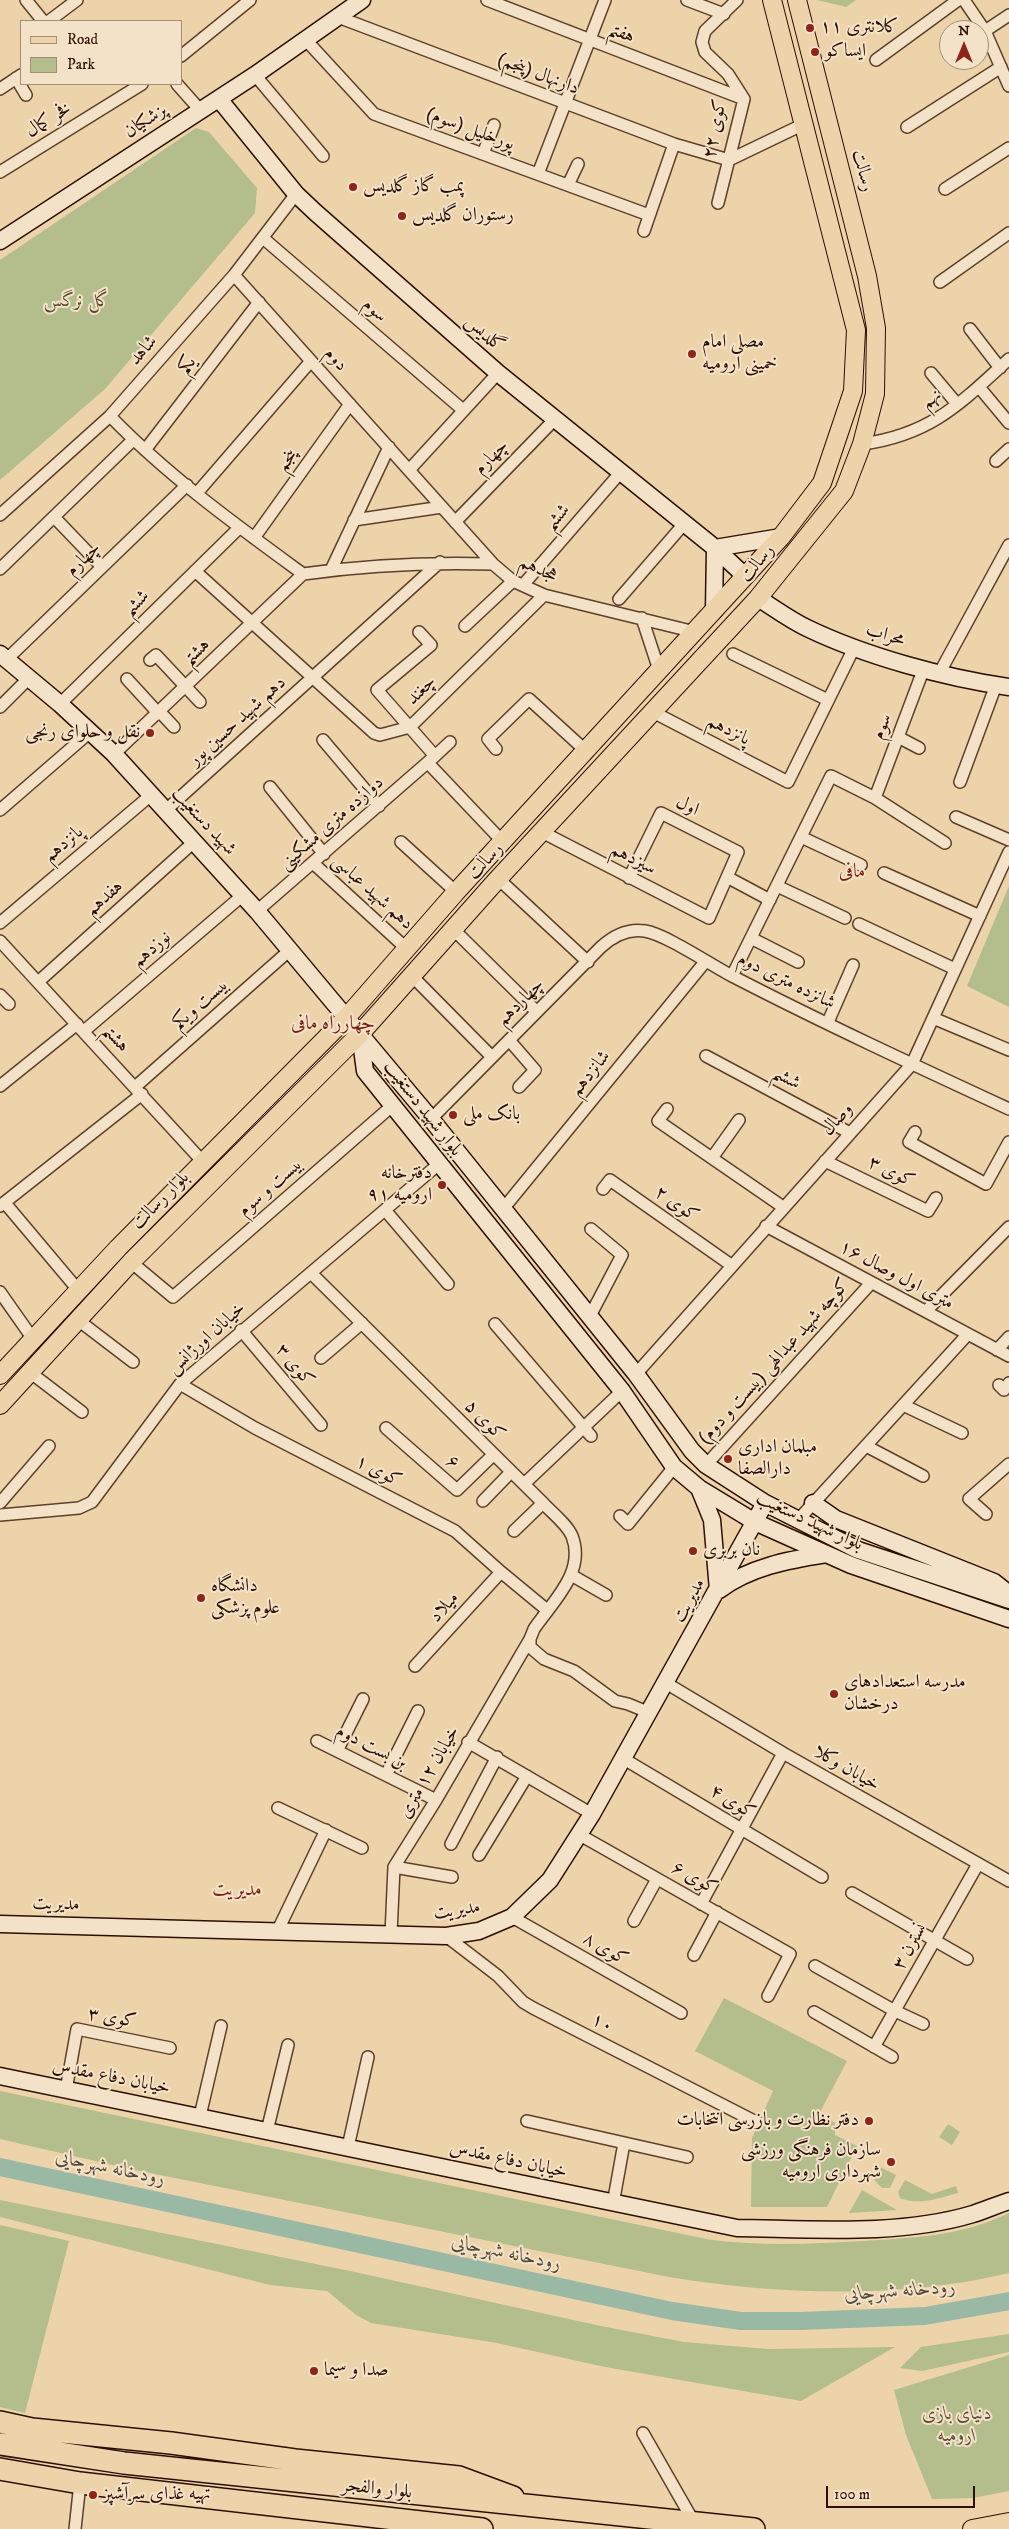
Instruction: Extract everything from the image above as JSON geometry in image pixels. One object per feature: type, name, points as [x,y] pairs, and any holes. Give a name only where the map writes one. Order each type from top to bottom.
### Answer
[{"type":"highway","points":[[0,2422],[32,2429],[171,2443],[295,2460],[459,2477],[542,2508]]},
{"type":"highway","name":"بلوار والفجر","points":[[0,2444],[124,2463],[754,2529]]},
{"type":"highway","name":"بلوار والفجر","points":[[0,2469],[80,2482],[482,2529]]},
{"type":"main road","name":"رسالت","points":[[346,1018],[456,892],[781,537],[822,483],[853,392],[856,330],[772,0]]},
{"type":"main road","name":"رسالت","points":[[360,1034],[453,929],[758,598],[844,492],[862,444],[875,394],[876,328],[867,276],[797,0]]},
{"type":"main road","points":[[779,30],[803,22]]},
{"type":"main road","points":[[822,483],[844,492]]},
{"type":"main road","points":[[480,868],[496,882]]},
{"type":"main road","name":"بلوار رسالت","points":[[0,1375],[118,1248],[346,1018]]},
{"type":"main road","name":"بلوار رسالت","points":[[1,1403],[31,1373],[131,1262],[360,1034]]},
{"type":"main road","points":[[118,1248],[131,1262]]},
{"type":"main road","points":[[972,2529],[1009,2522]]},
{"type":"street","points":[[26,0],[42,20]]},
{"type":"street","points":[[50,20],[77,0]]},
{"type":"street","points":[[182,55],[250,0]]},
{"type":"street","name":"پزشکیان","points":[[0,241],[219,99],[362,0]]},
{"type":"street","name":"هفتم","points":[[487,0],[744,99]]},
{"type":"street","points":[[538,174],[605,0]]},
{"type":"street","points":[[687,0],[724,14]]},
{"type":"street","name":"کوی ۲۲","points":[[718,202],[744,99],[728,74],[705,52],[702,42],[705,31],[737,0]]},
{"type":"street","points":[[876,60],[958,0]]},
{"type":"street","points":[[964,0],[978,20]]},
{"type":"street","points":[[989,29],[1009,15]]},
{"type":"street","name":"دارنهال (پنجم)","points":[[338,17],[674,144],[729,160]]},
{"type":"street","points":[[989,38],[1008,83]]},
{"type":"street","name":"پورخلیل (سوم)","points":[[305,39],[374,114],[649,215]]},
{"type":"street","points":[[907,127],[1001,67]]},
{"type":"street","points":[[255,75],[323,156]]},
{"type":"street","points":[[0,89],[19,76]]},
{"type":"street","points":[[22,85],[26,95]]},
{"type":"street","name":"فخر کمال","points":[[0,172],[140,85]]},
{"type":"street","points":[[178,85],[200,110]]},
{"type":"street","name":"گلدیس","points":[[219,99],[296,194],[498,374],[716,548],[744,576]]},
{"type":"street","points":[[729,160],[804,124]]},
{"type":"street","points":[[483,154],[494,126]]},
{"type":"street","points":[[644,231],[649,215],[662,193],[674,144]]},
{"type":"street","points":[[945,189],[1009,148]]},
{"type":"street","points":[[568,186],[578,164]]},
{"type":"street","name":"شاهد","points":[[0,515],[110,416],[234,275],[296,194]]},
{"type":"street","points":[[940,282],[1009,233]]},
{"type":"street","name":"سوم","points":[[263,238],[463,410]]},
{"type":"street","name":"دوم","points":[[234,275],[410,469]]},
{"type":"street","name":"یکم","points":[[145,450],[258,302]]},
{"type":"street","points":[[970,329],[1000,368]]},
{"type":"street","name":"نهم","points":[[862,444],[888,440],[911,433],[934,422],[979,387],[1009,359]]},
{"type":"street","points":[[197,493],[311,361]]},
{"type":"street","points":[[931,373],[957,404]]},
{"type":"street","points":[[410,469],[498,374]]},
{"type":"street","points":[[979,387],[1009,423]]},
{"type":"street","name":"پنجم","points":[[254,538],[350,404]]},
{"type":"street","points":[[110,416],[133,440],[186,485],[239,528],[303,574],[331,570],[440,562],[493,564]]},
{"type":"street","name":"چهارم","points":[[455,522],[555,419]]},
{"type":"street","points":[[0,569],[133,440]]},
{"type":"street","points":[[331,570],[389,446]]},
{"type":"street","points":[[996,461],[1009,449]]},
{"type":"street","name":"هجدهم","points":[[410,469],[493,564],[518,583],[544,595],[694,632]]},
{"type":"street","name":"ششم","points":[[465,626],[518,583],[620,473]]},
{"type":"street","name":"چهارم","points":[[3,657],[102,567],[186,485]]},
{"type":"street","points":[[354,520],[442,507]]},
{"type":"street","points":[[54,517],[102,567]]},
{"type":"street","points":[[619,599],[684,524]]},
{"type":"street","name":"ششم","points":[[60,704],[239,528]]},
{"type":"street","points":[[714,611],[716,548],[781,537]]},
{"type":"street","points":[[940,672],[1009,545]]},
{"type":"street","name":"دهم شهید حسین پور","points":[[165,811],[440,562]]},
{"type":"street","points":[[195,571],[312,678]]},
{"type":"street","name":"هشتم","points":[[114,754],[160,713],[303,574]]},
{"type":"street","name":"چغند","points":[[312,678],[374,733],[380,735],[410,727],[544,595]]},
{"type":"street","name":"محراب","points":[[758,598],[806,628],[854,648],[924,668],[1002,686]]},
{"type":"street","points":[[642,618],[659,670]]},
{"type":"street","points":[[419,632],[431,645],[377,690],[410,727],[432,760],[503,842]]},
{"type":"street","points":[[733,654],[828,700],[854,648]]},
{"type":"street","points":[[150,660],[156,655],[200,702]]},
{"type":"street","name":"شهید دستغیب","points":[[3,657],[60,704],[114,754],[243,895],[360,1034]]},
{"type":"street","name":"سوم","points":[[875,798],[924,668]]},
{"type":"street","points":[[0,707],[28,679]]},
{"type":"street","points":[[127,679],[174,727]]},
{"type":"street","points":[[960,782],[1002,686]]},
{"type":"street","points":[[496,749],[488,739],[528,699],[586,751]]},
{"type":"street","name":"پانزدهم","points":[[653,712],[788,782],[828,700]]},
{"type":"street","points":[[0,810],[90,732]]},
{"type":"street","points":[[898,737],[919,748]]},
{"type":"street","points":[[323,740],[379,806]]},
{"type":"street","name":"دوازده متری مشکینی","points":[[257,911],[432,760],[450,742]]},
{"type":"street","points":[[732,976],[831,776],[875,798],[945,843]]},
{"type":"street","points":[[270,787],[324,854]]},
{"type":"street","name":"پانزدهم","points":[[0,923],[151,795]]},
{"type":"street","name":"اول","points":[[629,878],[661,813],[738,852],[727,876]]},
{"type":"street","points":[[956,817],[1009,840]]},
{"type":"street","name":"سیزدهم","points":[[542,832],[709,918],[727,876]]},
{"type":"street","points":[[801,838],[861,865]]},
{"type":"street","name":"هفدهم","points":[[38,982],[195,842]]},
{"type":"street","points":[[401,842],[456,892]]},
{"type":"street","name":"وصال","points":[[636,1374],[731,1265],[912,1064],[1009,852]]},
{"type":"street","name":"دهم شهید عباسی","points":[[313,863],[407,949]]},
{"type":"street","points":[[884,873],[980,916]]},
{"type":"street","points":[[727,876],[770,900]]},
{"type":"street","points":[[496,882],[505,885],[588,962]]},
{"type":"street","points":[[777,886],[845,918]]},
{"type":"street","name":"نوزدهم","points":[[80,1028],[243,895]]},
{"type":"street","points":[[859,924],[955,969]]},
{"type":"street","points":[[453,929],[537,1012]]},
{"type":"street","name":"چهاردهم","points":[[431,1119],[491,1056],[611,938],[623,932],[646,931]]},
{"type":"street","name":"شانزده متری دوم","points":[[646,931],[732,976],[1009,1109]]},
{"type":"street","points":[[751,938],[798,962]]},
{"type":"street","name":"هشتم","points":[[0,941],[203,1162]]},
{"type":"street","name":"بیست ویکم","points":[[3,1204],[138,1090],[290,950]]},
{"type":"street","name":"شانزدهم","points":[[503,1209],[705,962]]},
{"type":"street","points":[[828,1022],[853,965]]},
{"type":"street","points":[[412,976],[491,1056]]},
{"type":"street","points":[[0,994],[9,1004]]},
{"type":"street","points":[[933,1018],[1009,1050]]},
{"type":"street","points":[[0,1086],[80,1028]]},
{"type":"street","name":"بلوار شهید دستغیب","points":[[360,1034],[365,1071],[622,1391],[674,1467],[699,1488],[755,1522],[851,1565],[1009,1619]]},
{"type":"street","name":"بلوار شهید دستغیب","points":[[360,1034],[590,1316],[636,1374],[692,1451],[706,1464],[765,1503],[858,1550],[1009,1600]]},
{"type":"street","points":[[509,1040],[535,1070],[519,1087]]},
{"type":"street","name":"ششم","points":[[706,1056],[850,1133]]},
{"type":"street","name":"بیست و سوم","points":[[131,1262],[173,1297],[392,1105]]},
{"type":"street","points":[[667,1109],[658,1121],[783,1207]]},
{"type":"street","points":[[712,1158],[738,1120]]},
{"type":"street","points":[[915,1132],[910,1142],[986,1184],[1009,1142]]},
{"type":"street","name":"کوی ۳","points":[[825,1161],[928,1211],[936,1198]]},
{"type":"street","name":"خیابان اورژانس","points":[[0,1515],[79,1508],[92,1502],[180,1384],[242,1330],[312,1274],[440,1163]]},
{"type":"street","name":"کوی ۲","points":[[604,1189],[610,1180],[731,1265]]},
{"type":"street","points":[[3,1204],[79,1291]]},
{"type":"street","points":[[385,1210],[448,1284]]},
{"type":"street","name":"۱۶ متری اول وصال","points":[[766,1226],[1009,1356]]},
{"type":"street","points":[[926,1311],[1009,1227]]},
{"type":"street","points":[[590,1316],[622,1255],[591,1230]]},
{"type":"street","name":"کوی ۵","points":[[312,1274],[543,1503],[571,1535],[576,1557],[572,1576],[547,1610]]},
{"type":"street","name":"کوچه شهید عبدالهی (بیست و دوم)","points":[[706,1464],[871,1283]]},
{"type":"street","points":[[0,1292],[33,1339]]},
{"type":"street","points":[[78,1320],[133,1362]]},
{"type":"street","points":[[321,1358],[362,1323]]},
{"type":"street","points":[[495,1324],[591,1436]]},
{"type":"street","name":"کوی ۳","points":[[242,1330],[321,1425]]},
{"type":"street","points":[[798,1519],[968,1334]]},
{"type":"street","points":[[997,1350],[1009,1337]]},
{"type":"street","points":[[31,1373],[82,1412]]},
{"type":"street","points":[[524,1484],[622,1391],[636,1374]]},
{"type":"street","name":"کوی ۱","points":[[180,1384],[255,1428],[455,1531],[500,1572],[547,1610]]},
{"type":"street","points":[[903,1405],[962,1433]]},
{"type":"street","name":"۶","points":[[386,1428],[457,1490],[493,1455]]},
{"type":"street","points":[[0,1503],[49,1446]]},
{"type":"street","points":[[866,1446],[923,1476]]},
{"type":"street","points":[[986,1514],[969,1499],[1009,1464]]},
{"type":"street","points":[[620,1516],[628,1524],[674,1467]]},
{"type":"street","points":[[483,1501],[511,1472]]},
{"type":"street","points":[[699,1488],[712,1520],[718,1592]]},
{"type":"street","points":[[514,1531],[543,1503]]},
{"type":"street","name":"مدیریت","points":[[0,1924],[446,1936],[479,1931],[512,1917],[550,1880],[580,1835],[718,1592],[765,1503]]},
{"type":"street","points":[[813,1503],[836,1519],[994,1582],[1009,1594]]},
{"type":"street","points":[[718,1592],[734,1580],[761,1568],[791,1559],[826,1554]]},
{"type":"street","name":"میلاد","points":[[416,1666],[500,1572]]},
{"type":"street","points":[[572,1576],[606,1595]]},
{"type":"street","name":"خیابان ۱۲ متری","points":[[391,1934],[394,1867],[436,1800],[468,1742],[547,1610]]},
{"type":"street","points":[[530,1639],[530,1647],[544,1659],[574,1670],[615,1701],[650,1713]]},
{"type":"street","name":"خیابان وکلا","points":[[666,1683],[783,1753],[1009,1881]]},
{"type":"street","points":[[337,1751],[363,1699]]},
{"type":"street","points":[[386,1775],[418,1711]]},
{"type":"street","name":"بن بست دوم","points":[[317,1741],[436,1800]]},
{"type":"street","points":[[468,1742],[592,1814]]},
{"type":"street","points":[[701,1904],[783,1753]]},
{"type":"street","points":[[451,1844],[497,1758]]},
{"type":"street","name":"کوی ۴","points":[[624,1759],[822,1878]]},
{"type":"street","points":[[478,1855],[527,1776]]},
{"type":"street","points":[[278,1808],[362,1848]]},
{"type":"street","points":[[277,1932],[326,1830]]},
{"type":"street","name":"کوی ۶","points":[[580,1835],[790,1954],[768,1996]]},
{"type":"street","name":"نسترن ۳","points":[[874,2047],[978,1864]]},
{"type":"street","points":[[394,1867],[452,1877]]},
{"type":"street","points":[[634,1921],[657,1879]]},
{"type":"street","points":[[852,1893],[967,1959]]},
{"type":"street","points":[[694,1955],[717,1912]]},
{"type":"street","name":"کوی ۸","points":[[512,1917],[681,2013]]},
{"type":"street","name":"۱۰","points":[[446,1936],[498,1976],[523,2002],[533,2008],[756,2122]]},
{"type":"street","points":[[815,1966],[895,2011],[923,2024]]},
{"type":"street","points":[[814,2012],[892,2057]]},
{"type":"street","points":[[200,2116],[221,2026]]},
{"type":"street","name":"کوی ۳","points":[[66,2090],[77,2029],[170,2048]]},
{"type":"street","points":[[267,2131],[288,2045]]},
{"type":"street","points":[[348,2147],[368,2057]]},
{"type":"street","name":"خیابان دفاع مقدس","points":[[0,2076],[200,2116],[613,2204],[737,2228],[830,2230],[918,2226],[972,2214],[1009,2201]]},
{"type":"street","points":[[528,2121],[687,2157]]},
{"type":"street","points":[[613,2204],[624,2143]]},
{"type":"street","points":[[643,2433],[695,2524]]},
{"type":"street","points":[[75,2529],[80,2482]]},
{"type":"green space","points":[[817,0],[856,0],[846,7]]},
{"type":"green space","name":"گل نرگس","points":[[196,128],[209,132],[257,188],[255,213],[105,389],[0,480],[0,260]]},
{"type":"green space","points":[[1009,886],[1009,1007],[967,986]]},
{"type":"green space","points":[[724,1998],[847,2061],[820,2112],[835,2123],[835,2135],[857,2146],[827,2207],[751,2207],[752,2138],[773,2091],[695,2051]]},
{"type":"green space","points":[[0,2091],[711,2240],[769,2244],[806,2244],[920,2237],[972,2227],[1009,2213],[1009,2273],[926,2287],[839,2292],[753,2288],[669,2277],[130,2169],[0,2139]]},
{"type":"green space","points":[[948,2124],[960,2132],[952,2145],[939,2137]]},
{"type":"green space","points":[[880,2167],[896,2175],[890,2188],[882,2188],[874,2180]]},
{"type":"green space","points":[[905,2180],[932,2194],[956,2186],[958,2193],[929,2200],[907,2200],[900,2198],[898,2192]]},
{"type":"green space","points":[[862,2190],[897,2210],[849,2213]]},
{"type":"green space","points":[[0,2200],[350,2271],[601,2326],[684,2342],[768,2349],[895,2347],[801,2401],[605,2367],[497,2343],[371,2323],[356,2315],[327,2291],[270,2285],[0,2217]]},
{"type":"green space","points":[[0,2225],[69,2241],[25,2413],[0,2407]]},
{"type":"green space","points":[[1009,2334],[1009,2352],[922,2371],[900,2368],[921,2347]]},
{"type":"green space","name":"دنیای بازی ارومیه","points":[[1009,2355],[1009,2491],[973,2498],[932,2499],[906,2435],[894,2390]]},
{"type":"waterway","name":"رودخانه شهرچایی","points":[[0,2167],[672,2311],[741,2321],[801,2321],[925,2316],[1009,2301]]},
{"type":"place","name":"کلانتری ۱۱","points":[[810,28]]},
{"type":"place","name":"ایساکو","points":[[815,52]]},
{"type":"place","name":"پمب گاز گلدیس","points":[[353,187]]},
{"type":"place","name":"رستوران گلدیس","points":[[402,216]]},
{"type":"place","name":"مصلی امام خمینی ارومیه","points":[[692,354]]},
{"type":"place","name":"نقل و حلوای رنجی","points":[[150,733]]},
{"type":"place","name":"بانک ملی","points":[[453,1115]]},
{"type":"place","name":"دفترخانه ۹۱ ارومیه","points":[[442,1185]]},
{"type":"place","name":"مبلمان اداری دارالصفا","points":[[728,1459]]},
{"type":"place","name":"نان بربری","points":[[693,1551]]},
{"type":"place","name":"دانشگاه علوم پزشکی","points":[[201,1598]]},
{"type":"place","name":"مدرسه استعدادهای درخشان","points":[[834,1694]]},
{"type":"place","name":"دفتر نظارت و بازرسی انتخابات","points":[[869,2121]]},
{"type":"place","name":"سازمان فرهنگی ورزشی شهرداری ارومیه","points":[[891,2162]]},
{"type":"place","name":"صدا و سیما","points":[[314,2371]]},
{"type":"place","name":"تهیه غذای سرآشپز","points":[[93,2495]]},
{"type":"district","name":"مافی","points":[[852,873]]},
{"type":"district","name":"چهارراه مافی","points":[[333,1025]]},
{"type":"district","name":"مدیریت","points":[[237,1891]]}]
